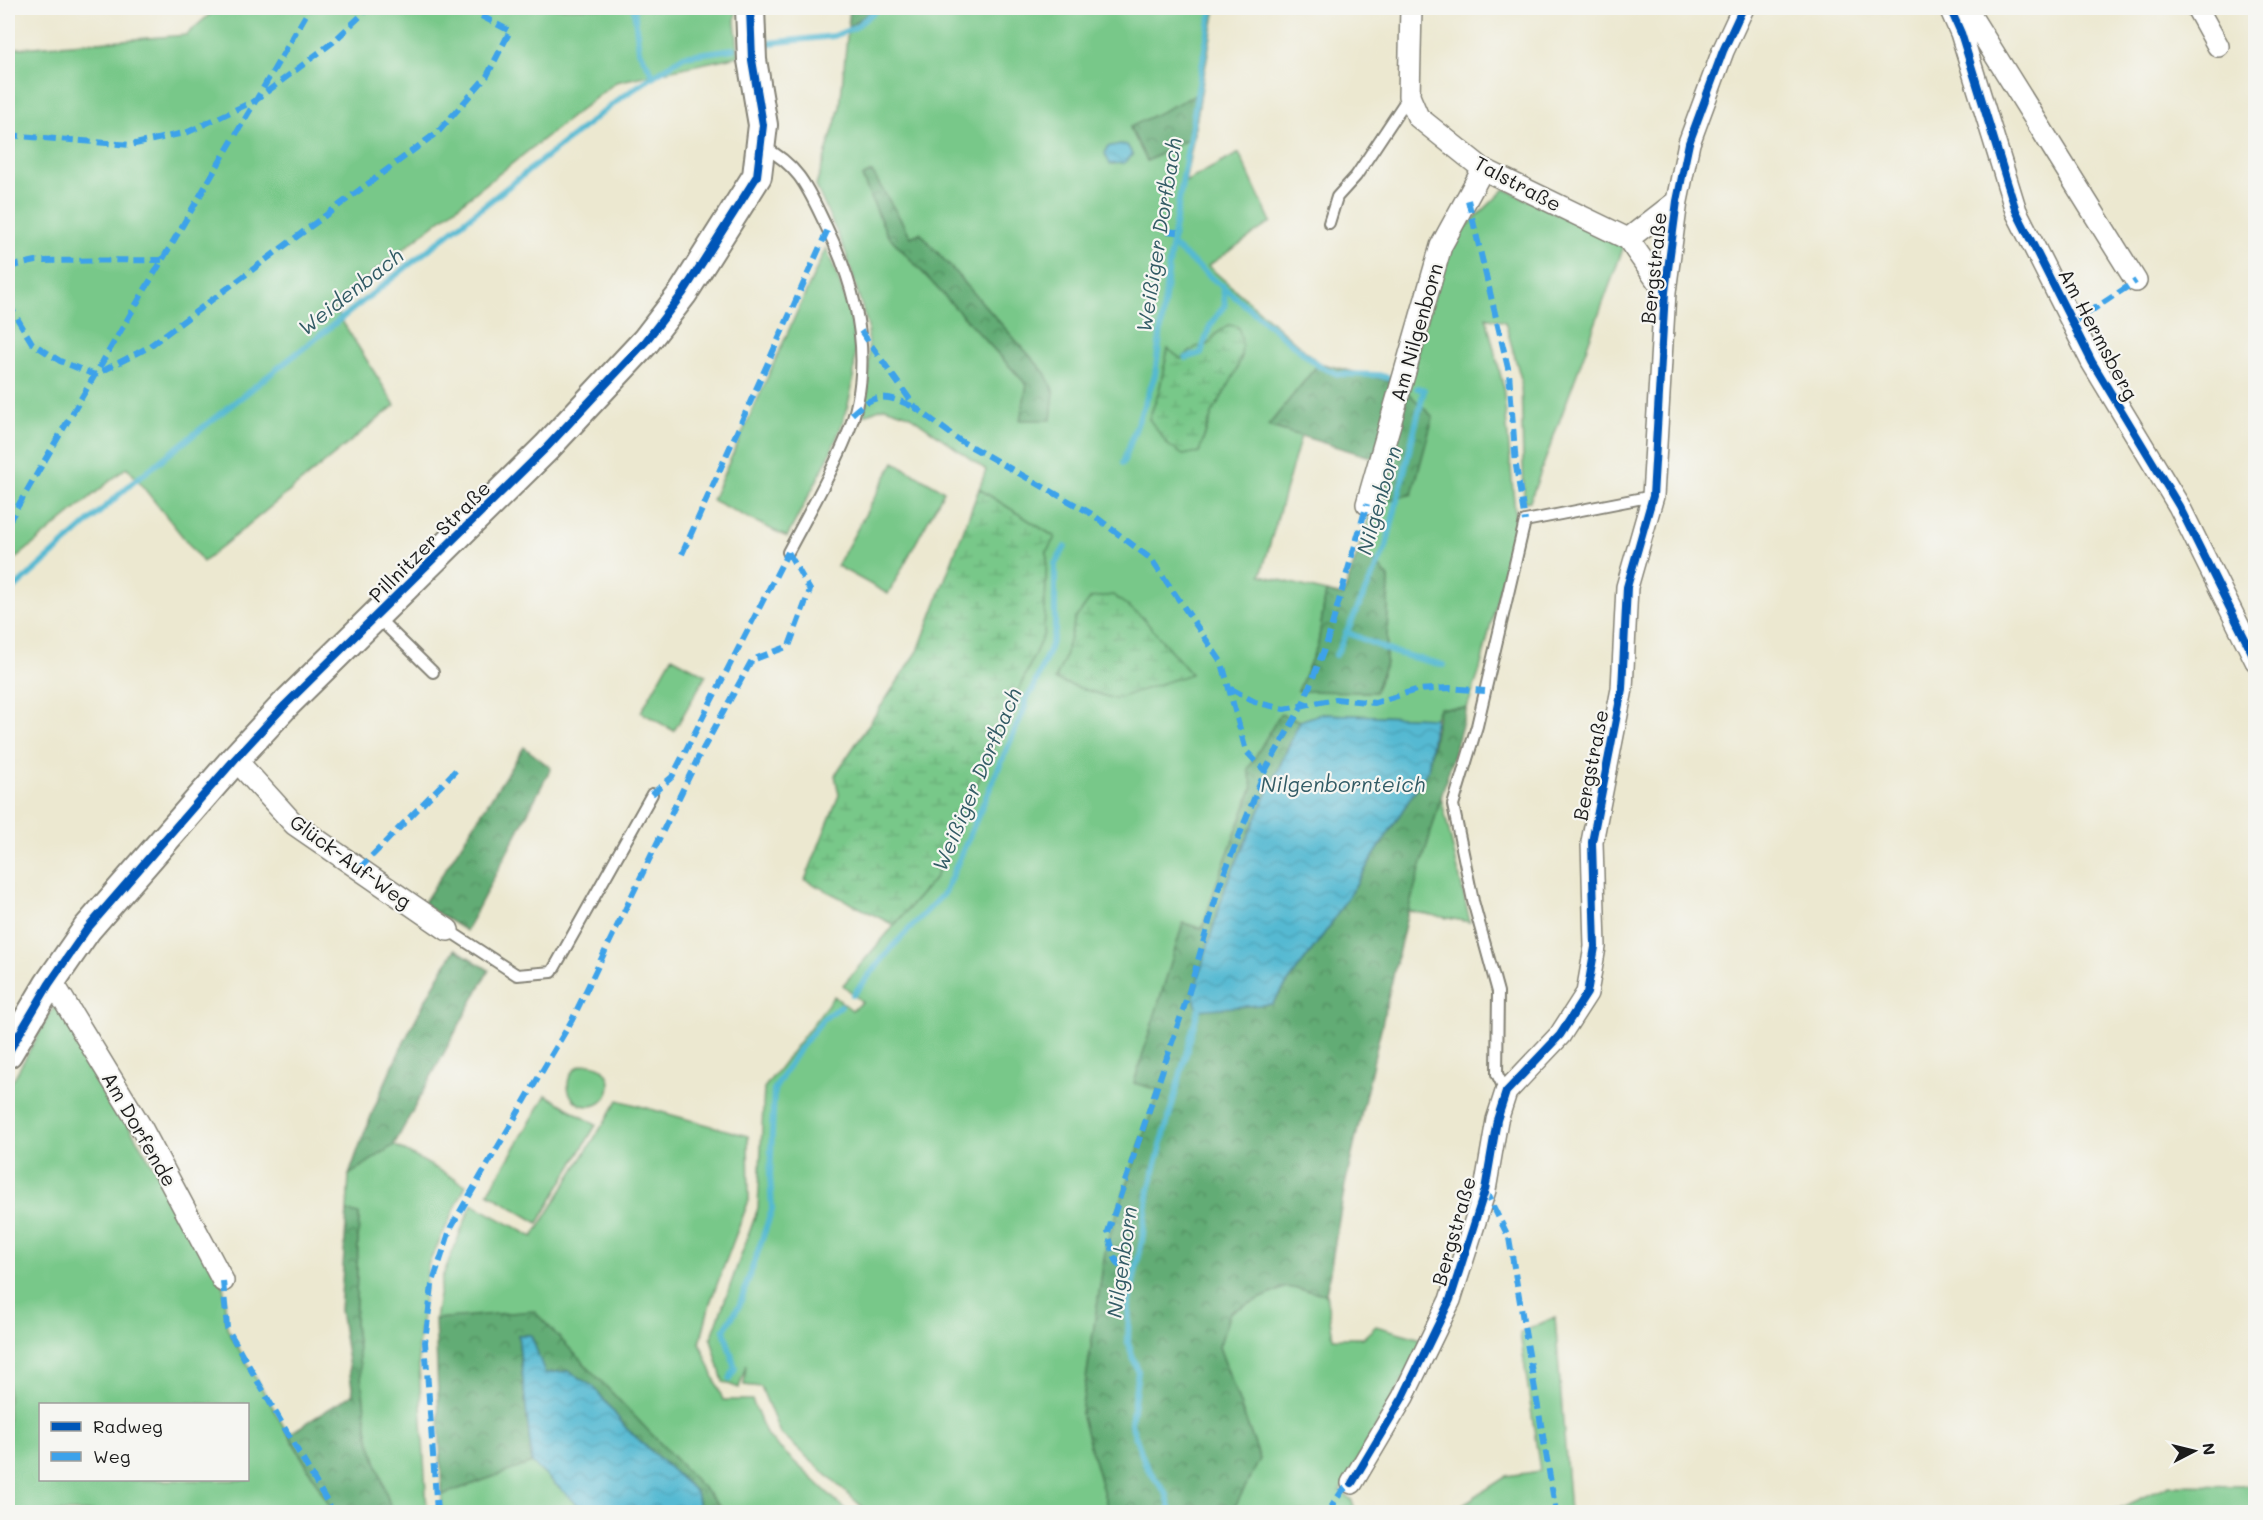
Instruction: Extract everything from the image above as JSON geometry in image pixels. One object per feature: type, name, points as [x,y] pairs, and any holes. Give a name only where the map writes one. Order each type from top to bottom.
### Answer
[{"type":"street","name":"Pillnitzer Straße","points":[[8,1053],[49,984],[87,929],[235,759],[376,615],[547,447],[646,341],[683,293],[748,195],[758,176],[763,125],[752,60],[750,8]]},
{"type":"street","points":[[1409,96],[1411,8]]},
{"type":"street","name":"Bergstraße","points":[[1352,1483],[1403,1397],[1450,1300],[1485,1190],[1497,1120],[1506,1092],[1560,1035],[1587,993],[1595,947],[1592,842],[1622,689],[1627,587],[1653,496],[1665,292],[1677,201],[1689,143],[1723,51],[1743,8]]},
{"type":"street","points":[[2197,8],[2218,46]]},
{"type":"street","name":"Am Hermsberg","points":[[1951,9],[1972,18],[2136,281]]},
{"type":"street","name":"Am Hermsberg","points":[[1951,9],[1961,33],[2016,211],[2092,362],[2179,506],[2256,661]]},
{"type":"street","name":"Talstraße","points":[[1409,96],[1418,117],[1483,169],[1628,239],[1665,292]]},
{"type":"street","name":"Am Nilgenborn","points":[[1367,504],[1441,246],[1483,169]]},
{"type":"street","points":[[1628,239],[1677,201]]},
{"type":"street","name":"Glück-Auf-Weg","points":[[235,759],[294,824],[448,930]]},
{"type":"street","name":"Am Dorfende","points":[[49,984],[58,991],[141,1127],[223,1281]]},
{"type":"lane","points":[[1329,223],[1336,197],[1356,176],[1409,96]]},
{"type":"lane","points":[[762,146],[784,158],[802,177],[835,244],[851,286],[861,331],[859,384],[847,436],[789,552]]},
{"type":"lane","points":[[1506,1092],[1497,1074],[1498,992],[1473,901],[1453,805],[1477,726],[1525,521],[1653,496]]},
{"type":"lane","points":[[376,615],[433,672]]},
{"type":"lane","points":[[448,930],[517,975],[552,972],[652,794]]},
{"type":"green space","points":[[217,8],[736,8],[735,22],[739,56],[616,82],[332,305],[395,405],[203,562],[127,467],[8,565],[8,49],[186,35]]},
{"type":"green space","points":[[850,8],[876,8],[848,27]]},
{"type":"green space","points":[[876,8],[1216,8],[1201,92],[1130,128],[1147,161],[1194,136],[1185,182],[1239,153],[1271,222],[1208,266],[1319,363],[1268,426],[1301,436],[1261,575],[1326,592],[1318,644],[1299,690],[1375,692],[1386,663],[1389,578],[1360,545],[1374,503],[1412,494],[1433,417],[1406,391],[1445,256],[1466,227],[1505,189],[1624,246],[1530,501],[1524,502],[1521,379],[1505,322],[1486,317],[1503,385],[1516,522],[1479,673],[1467,708],[1439,708],[1435,718],[1320,714],[1300,721],[1280,714],[1216,885],[1202,929],[1184,923],[1134,1083],[1159,1090],[1106,1246],[1081,1413],[1109,1512],[868,1512],[780,1433],[761,1387],[744,1385],[746,1365],[739,1388],[723,1382],[711,1339],[758,1208],[764,1088],[834,996],[852,1010],[862,1002],[843,985],[935,878],[1044,633],[1047,551],[1055,537],[979,489],[986,470],[909,415],[885,407],[864,415],[869,380],[868,327],[846,253],[816,186],[840,107],[848,27]],"holes":[[[871,172],[911,237],[920,233],[1045,373],[1027,385],[887,234],[862,177]],[[1217,333],[1242,357],[1212,414],[1199,452],[1149,419],[1159,392],[1168,349],[1181,359],[1196,348],[1208,345]],[[1075,619],[1115,699],[1055,680],[1064,660]]]},
{"type":"green space","points":[[1201,92],[1194,136],[1147,161],[1130,127]]},
{"type":"green space","points":[[872,172],[911,237],[920,233],[1045,373],[1054,392],[1051,420],[1020,420],[1027,385],[887,234],[862,177]]},
{"type":"green space","points":[[826,248],[851,320],[855,359],[852,386],[846,413],[836,439],[787,537],[712,500]]},
{"type":"green space","points":[[1229,325],[1238,327],[1242,350],[1240,361],[1231,382],[1213,412],[1199,452],[1183,455],[1168,445],[1149,419],[1159,392],[1168,349],[1181,359],[1196,347],[1208,345],[1217,333]]},
{"type":"green space","points":[[1319,363],[1393,382],[1374,458],[1268,426]]},
{"type":"green space","points":[[1406,391],[1433,417],[1412,494],[1374,503]]},
{"type":"green space","points":[[894,462],[944,491],[888,594],[837,566]]},
{"type":"green space","points":[[979,489],[1055,537],[1047,551],[1044,633],[935,878],[894,925],[805,880],[839,795],[835,775],[918,651]]},
{"type":"green space","points":[[1360,545],[1389,578],[1386,663],[1375,692],[1298,691],[1318,644],[1326,592],[1343,596]]},
{"type":"green space","points":[[1113,595],[1142,617],[1191,674],[1115,699],[1055,680],[1064,660],[1075,619],[1091,598]]},
{"type":"green space","points":[[672,657],[706,675],[674,731],[641,712]]},
{"type":"green space","points":[[1439,708],[1467,708],[1408,911],[1345,1185],[1326,1294],[1286,1287],[1230,1312],[1219,1347],[1260,1459],[1232,1512],[1109,1512],[1081,1414],[1106,1246],[1159,1090],[1134,1083],[1183,923],[1203,929],[1216,885],[1253,787],[1248,769],[1280,714],[1300,721],[1226,885],[1272,1004],[1329,927],[1428,770]]},
{"type":"green space","points":[[524,747],[551,768],[466,931],[423,904]]},
{"type":"green space","points":[[1441,797],[1470,922],[1408,911]]},
{"type":"green space","points":[[455,949],[489,970],[394,1145],[349,1175],[396,1059],[423,1004]]},
{"type":"green space","points":[[55,1005],[223,1281],[227,1328],[333,1512],[8,1512],[8,1089]]},
{"type":"green space","points":[[589,1064],[597,1065],[604,1070],[609,1077],[609,1093],[604,1100],[597,1105],[589,1106],[581,1105],[574,1100],[569,1093],[568,1085],[569,1077],[574,1070],[581,1065]]},
{"type":"green space","points":[[546,1095],[596,1125],[538,1223],[488,1193]]},
{"type":"green space","points":[[618,1100],[748,1136],[749,1200],[710,1303],[700,1343],[723,1400],[752,1400],[767,1436],[848,1512],[726,1512],[435,1319],[442,1278],[472,1204],[533,1237]]},
{"type":"green space","points":[[394,1145],[466,1185],[428,1265],[418,1348],[427,1512],[392,1512],[368,1435],[355,1325],[359,1215],[347,1211],[349,1175]]},
{"type":"green space","points":[[347,1211],[359,1214],[355,1325],[368,1435],[392,1512],[333,1512],[289,1434],[353,1394],[340,1310]]},
{"type":"green space","points":[[1286,1287],[1326,1294],[1333,1338],[1363,1338],[1376,1326],[1425,1340],[1340,1491],[1351,1499],[1356,1512],[1232,1512],[1260,1459],[1219,1347],[1230,1312]]},
{"type":"green space","points":[[534,1311],[726,1512],[700,1512],[696,1492],[626,1428],[594,1387],[568,1371],[544,1373],[531,1335],[518,1335],[532,1463],[442,1495],[435,1319]]},
{"type":"green space","points":[[1555,1317],[1570,1512],[1459,1512],[1457,1508],[1507,1476],[1540,1471],[1520,1333]]},
{"type":"green space","points":[[532,1463],[586,1512],[441,1512],[442,1495]]},
{"type":"green space","points":[[2169,1485],[2255,1486],[2255,1512],[2111,1512]]},
{"type":"water","points":[[1127,145],[1133,155],[1124,163],[1110,164],[1105,154],[1107,147]]},
{"type":"water","name":"Nilgenbornteich","points":[[1320,714],[1435,718],[1428,770],[1329,927],[1272,1004],[1198,1010],[1193,995],[1226,885],[1300,721]]},
{"type":"water","points":[[518,1335],[531,1335],[545,1373],[568,1371],[594,1387],[626,1428],[696,1492],[700,1512],[586,1512],[532,1463]]},
{"type":"waterway","points":[[634,8],[639,51],[654,76]]},
{"type":"waterway","name":"Weidenbach","points":[[769,43],[834,36],[854,28],[879,8]]},
{"type":"waterway","name":"Weißiger Dorfbach","points":[[1123,463],[1155,375],[1172,242],[1212,8]]},
{"type":"waterway","name":"Weidenbach","points":[[8,594],[131,484],[622,97],[684,56],[733,49]]},
{"type":"waterway","name":"Nilgenborn","points":[[1172,245],[1319,366],[1338,374],[1378,375],[1392,379]]},
{"type":"waterway","points":[[1186,358],[1201,353],[1210,326],[1225,305],[1223,286]]},
{"type":"waterway","name":"Nilgenborn","points":[[1336,655],[1386,547],[1424,390],[1417,388]]},
{"type":"waterway","name":"Weißiger Dorfbach","points":[[853,995],[893,946],[945,892],[1025,707],[1025,700],[1032,691],[1050,648],[1055,630],[1055,564],[1065,547]]},
{"type":"waterway","points":[[1346,632],[1393,652],[1443,665]]},
{"type":"waterway","points":[[730,1379],[735,1368],[724,1330],[740,1304],[772,1210],[770,1175],[774,1090],[795,1055],[823,1019],[841,1006]]},
{"type":"waterway","name":"Nilgenborn","points":[[1171,1512],[1167,1495],[1146,1466],[1131,1424],[1138,1371],[1128,1343],[1129,1301],[1142,1241],[1149,1190],[1198,1010]]},
{"type":"marked path","points":[[8,523],[310,8]]},
{"type":"marked path","points":[[8,135],[131,145],[188,132],[256,100],[333,42],[369,8]]},
{"type":"marked path","points":[[8,303],[32,343],[60,361],[95,375],[147,348],[439,131],[487,76],[510,31],[466,8]]},
{"type":"marked path","points":[[1468,200],[1509,372],[1516,466],[1525,521]]},
{"type":"marked path","points":[[682,554],[828,229]]},
{"type":"marked path","points":[[1166,231],[1184,233]]},
{"type":"marked path","points":[[8,267],[36,261],[162,260]]},
{"type":"marked path","points":[[2073,323],[2136,281]]},
{"type":"marked path","points":[[861,331],[916,408],[959,440],[1092,514],[1151,559],[1222,663],[1246,751],[1265,771]]},
{"type":"marked path","points":[[852,414],[868,402],[882,398],[898,400],[916,408]]},
{"type":"marked path","points":[[1120,1267],[1114,1256],[1108,1232],[1188,995],[1220,884],[1265,771],[1302,706],[1327,642],[1367,504]]},
{"type":"marked path","points":[[652,794],[672,777],[788,552]]},
{"type":"marked path","points":[[437,1512],[425,1342],[432,1285],[451,1227],[572,1020],[698,758],[752,660],[789,646],[810,590],[788,552]]},
{"type":"marked path","points":[[1231,689],[1255,702],[1284,709],[1336,699],[1375,703],[1416,690],[1450,688],[1485,691]]},
{"type":"marked path","points":[[359,869],[457,769]]},
{"type":"marked path","points":[[1485,1190],[1509,1238],[1556,1512]]},
{"type":"marked path","points":[[223,1281],[227,1328],[333,1512]]},
{"type":"marked path","points":[[1328,1512],[1342,1491],[1352,1483]]},
{"type":"cycle path","points":[[8,1053],[49,984],[87,929],[235,759],[285,705],[547,447],[646,341],[683,293],[757,176],[763,125],[752,60],[750,8]]},
{"type":"cycle path","points":[[1352,1483],[1403,1397],[1450,1300],[1485,1190],[1497,1120],[1506,1092],[1560,1035],[1587,993],[1595,947],[1592,842],[1622,689],[1627,587],[1653,496],[1665,292],[1677,201],[1689,143],[1723,51],[1743,8]]},
{"type":"cycle path","points":[[1950,8],[1961,33],[2016,211],[2092,362],[2179,506],[2256,661]]}]
